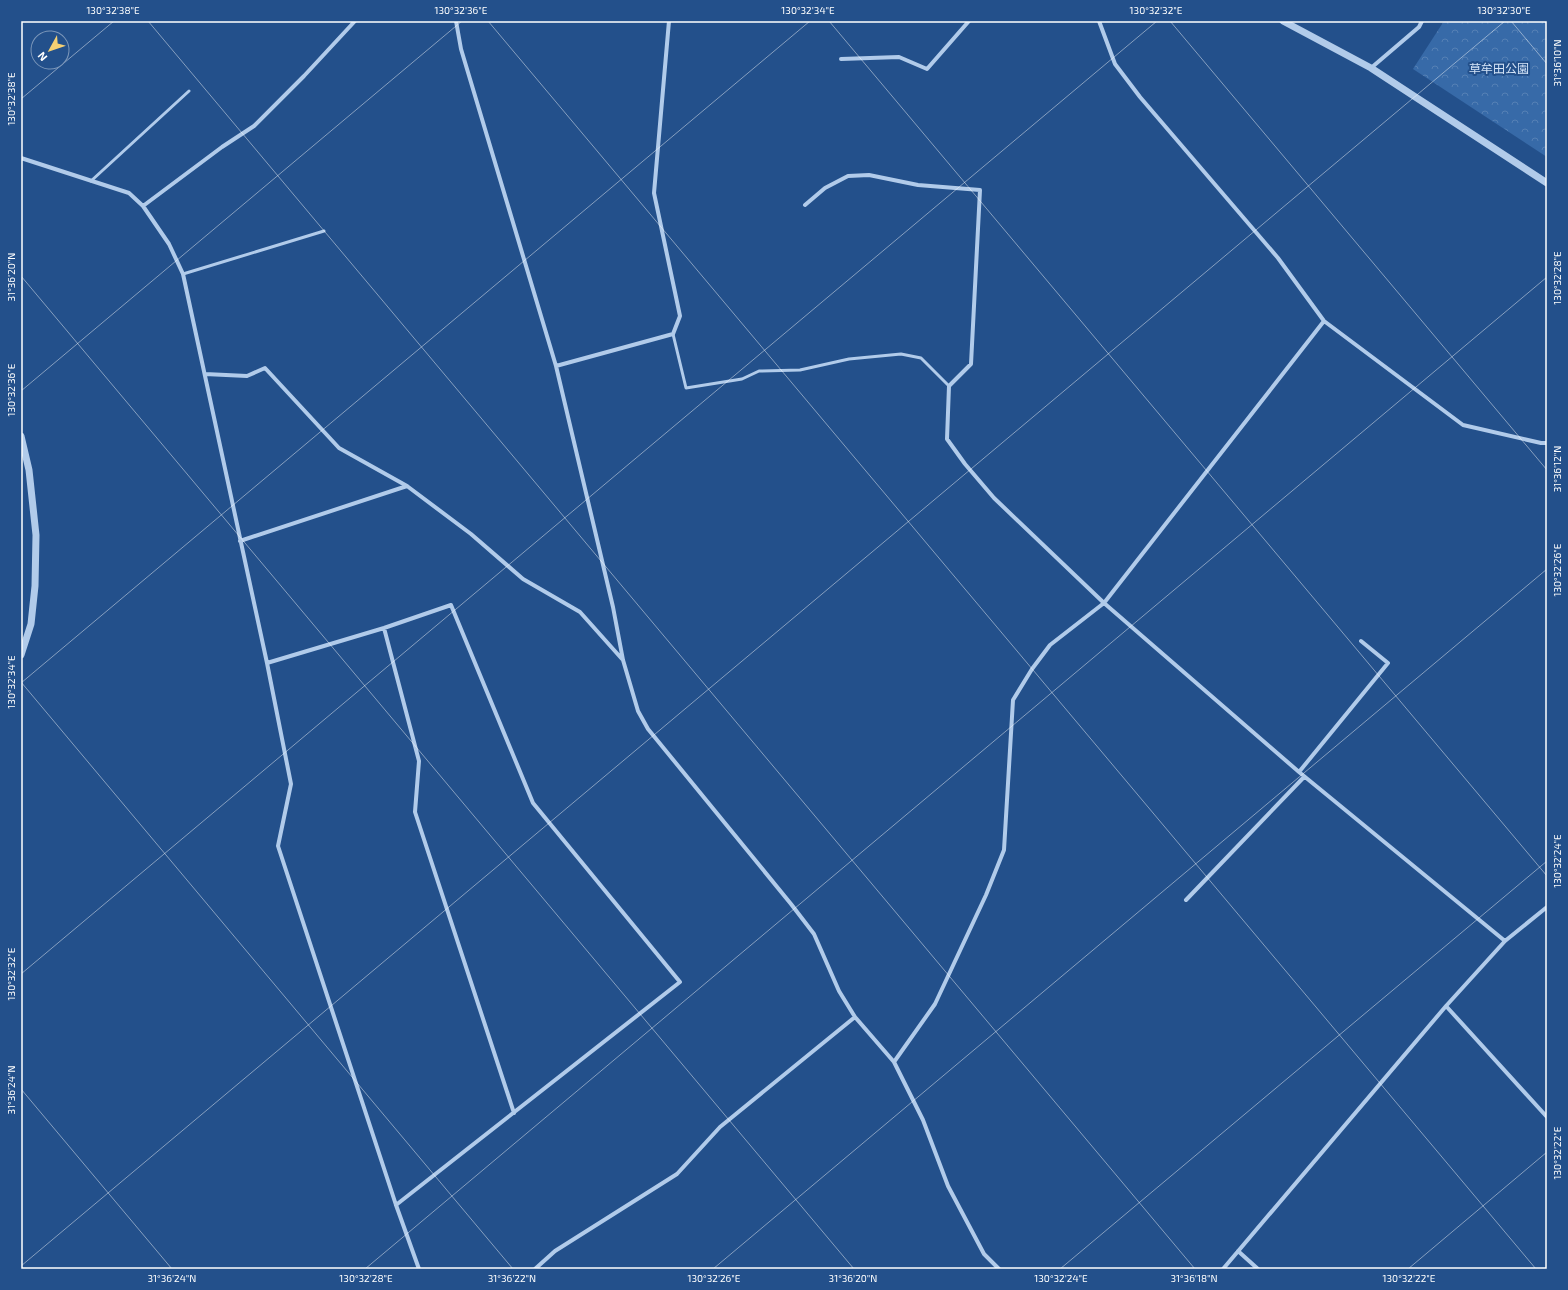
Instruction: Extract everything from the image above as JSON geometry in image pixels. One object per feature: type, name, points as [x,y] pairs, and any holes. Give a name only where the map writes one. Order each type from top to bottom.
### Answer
[{"type":"street","points":[[143,206],[222,147],[254,126],[304,76],[355,21]]},
{"type":"street","points":[[456,21],[461,49],[556,366],[613,607],[623,660],[638,711],[648,729],[814,934],[839,990],[855,1017],[894,1062],[922,1120],[948,1186],[984,1254],[999,1269]]},
{"type":"street","points":[[556,366],[673,334],[680,316],[654,193],[669,21]]},
{"type":"street","points":[[841,59],[899,57],[927,69],[969,21]]},
{"type":"street","points":[[1099,21],[1115,64],[1140,97],[1278,258],[1324,321],[1463,425],[1541,443],[1547,443]]},
{"type":"street","points":[[1283,21],[1371,68],[1547,183]]},
{"type":"street","points":[[1371,68],[1419,27],[1422,21]]},
{"type":"street","points":[[21,158],[129,193],[143,206],[169,244],[183,274],[267,663],[291,784],[278,846],[396,1205],[419,1269]]},
{"type":"street","points":[[805,206],[825,188],[848,176],[869,175],[918,185],[980,190],[971,364],[949,386],[947,439],[956,452],[994,498],[1104,603],[1298,772],[1505,941]]},
{"type":"street","points":[[894,1062],[935,1004],[986,895],[1004,850],[1013,700],[1032,669],[1050,645],[1104,603],[1324,321]]},
{"type":"street","points":[[205,374],[246,376],[265,368],[339,448],[407,486],[471,534],[523,579],[580,612],[623,660]]},
{"type":"street","points":[[21,436],[28,470],[36,535],[35,586],[31,624],[21,654]]},
{"type":"street","points":[[240,541],[407,486]]},
{"type":"street","points":[[267,663],[384,628],[451,605],[533,803],[680,982],[396,1205]]},
{"type":"street","points":[[384,628],[419,761],[415,812],[514,1113]]},
{"type":"street","points":[[1298,772],[1388,663],[1361,641]]},
{"type":"street","points":[[1186,900],[1304,777]]},
{"type":"street","points":[[1223,1269],[1446,1006],[1505,941],[1547,907]]},
{"type":"street","points":[[1446,1006],[1547,1118]]},
{"type":"street","points":[[534,1269],[555,1251],[677,1174],[720,1127],[855,1017]]},
{"type":"street","points":[[1238,1251],[1258,1269]]},
{"type":"lane","points":[[91,181],[189,91]]},
{"type":"lane","points":[[183,274],[324,231]]},
{"type":"lane","points":[[673,334],[686,388],[742,379],[759,371],[800,370],[849,359],[901,354],[921,358],[949,386]]},
{"type":"green space","name":"草牟田公園","points":[[1444,21],[1547,21],[1547,157],[1413,69]]}]
